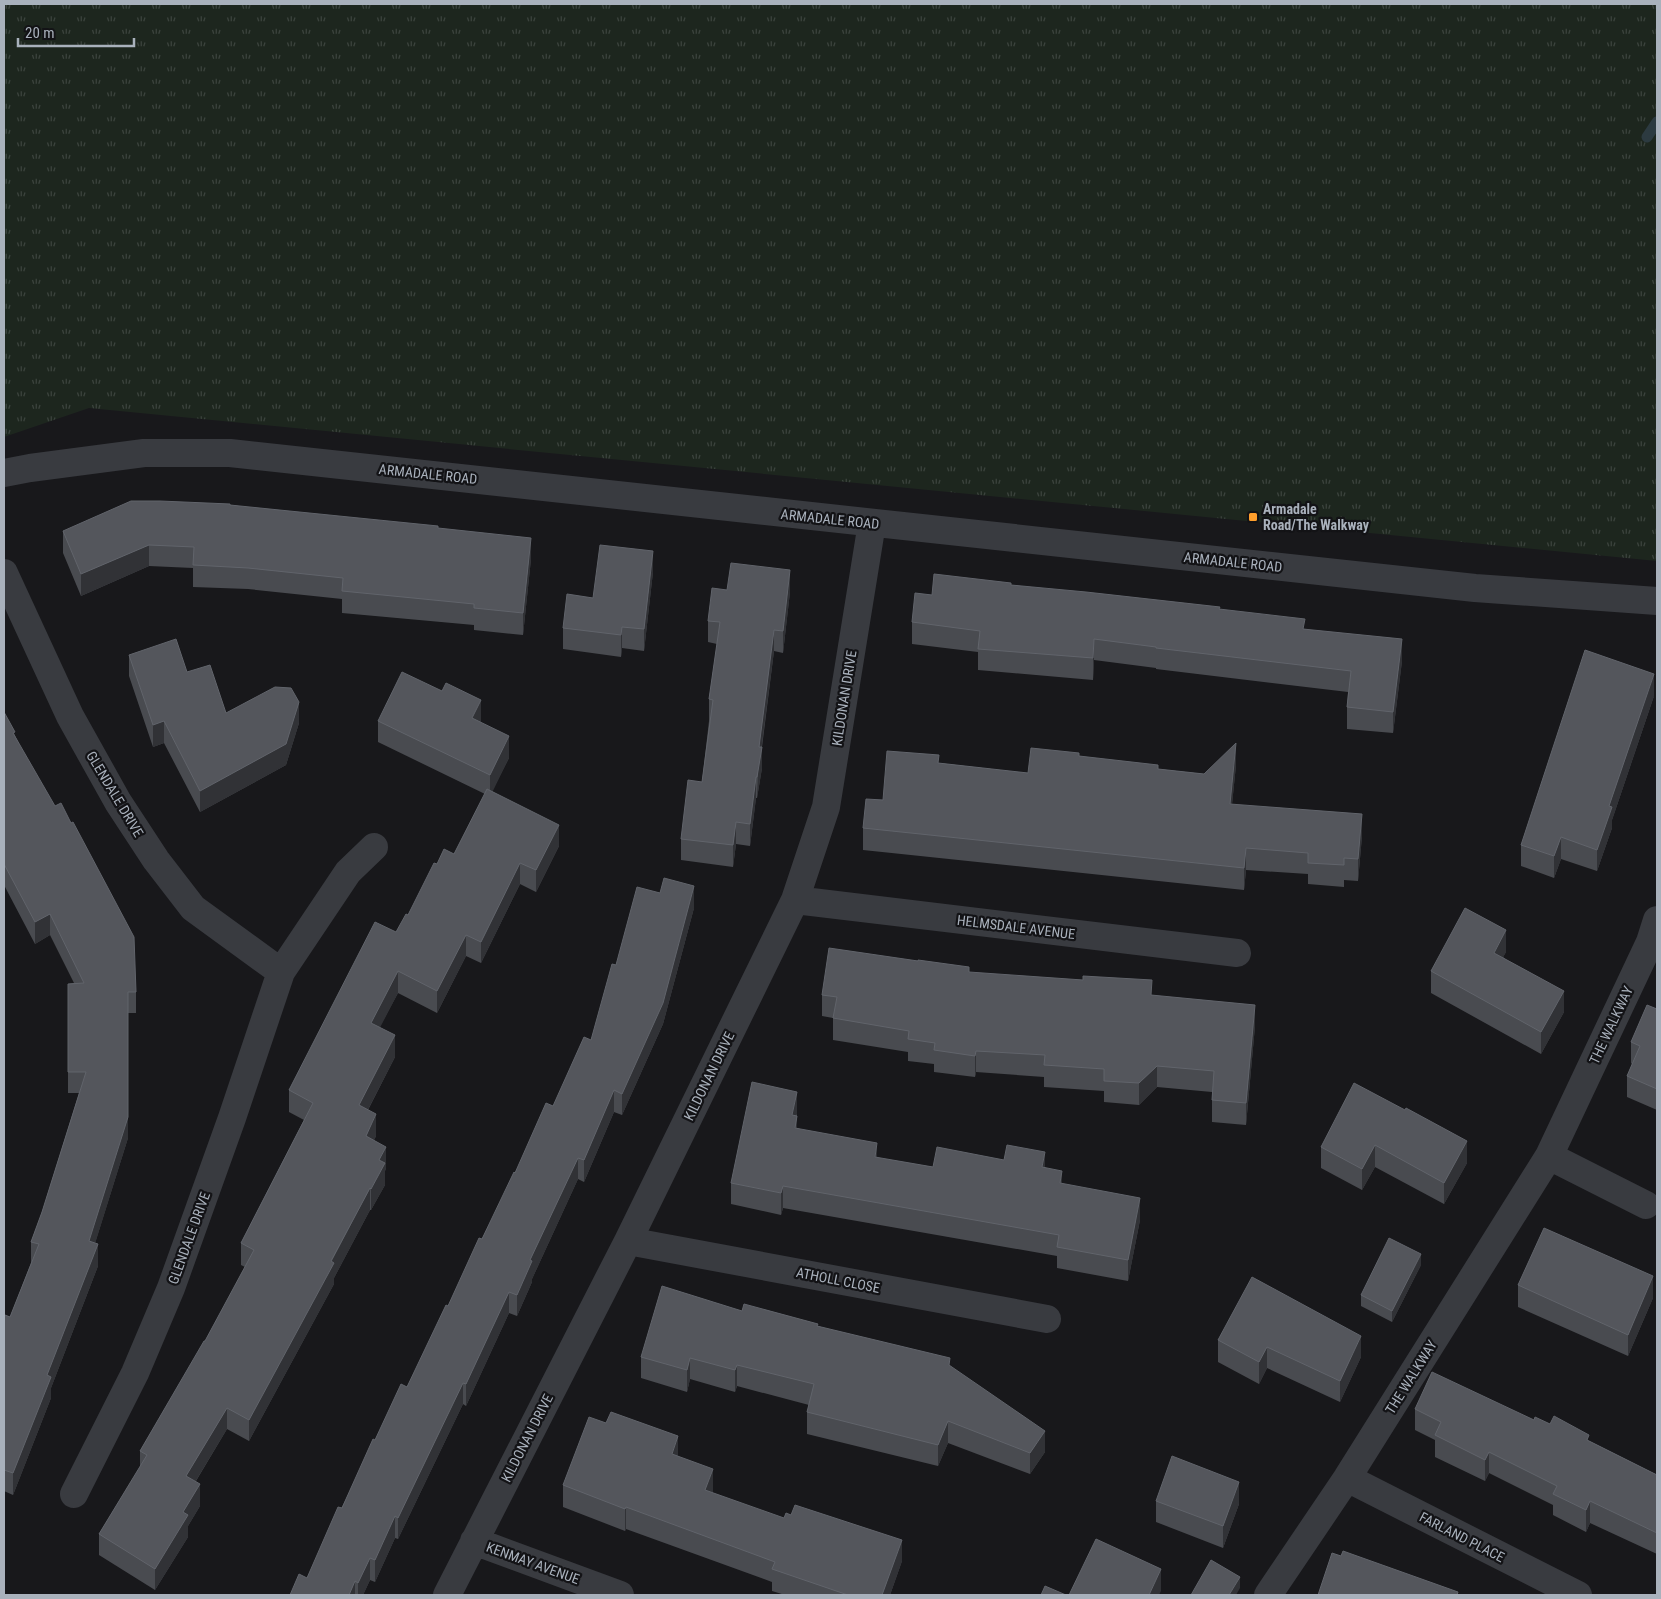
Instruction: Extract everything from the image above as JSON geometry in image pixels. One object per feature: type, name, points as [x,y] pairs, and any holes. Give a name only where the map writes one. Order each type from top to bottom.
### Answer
[{"type":"street","name":"ARMADALE ROAD","points":[[4,473],[144,453],[230,453],[1475,588],[1657,601]]},
{"type":"street","name":"KILDONAN DRIVE","points":[[447,1595],[628,1241],[794,900],[826,807],[872,523]]},
{"type":"street","name":"GLENDALE DRIVE","points":[[4,574],[70,716],[118,802],[156,860],[193,908],[281,972]]},
{"type":"street","name":"GLENDALE DRIVE","points":[[74,1494],[135,1373],[171,1288],[232,1118],[281,972],[348,872],[374,847]]},
{"type":"street","name":"HELMSDALE AVENUE","points":[[794,900],[1237,954]]},
{"type":"street","name":"THE WALKWAY","points":[[1268,1595],[1347,1478],[1549,1156],[1650,942],[1657,920]]},
{"type":"street","points":[[1549,1156],[1646,1205]]},
{"type":"street","name":"ATHOLL CLOSE","points":[[628,1241],[1047,1319]]},
{"type":"street","name":"FARLAND PLACE","points":[[1347,1478],[1578,1595]]},
{"type":"street","name":"KENMAY AVENUE","points":[[474,1541],[620,1595]]},
{"type":"green space","points":[[4,4],[1657,4],[1657,561],[89,408],[4,437]]},
{"type":"building","points":[[131,501],[230,504],[531,538],[523,613],[474,608],[474,604],[342,591],[343,578],[248,568],[193,565],[194,547],[149,545],[81,574],[63,531]]},
{"type":"building","points":[[600,545],[653,551],[644,629],[622,627],[621,635],[563,628],[567,594],[593,598]]},
{"type":"building","points":[[731,563],[790,570],[783,631],[774,630],[759,747],[762,747],[750,824],[736,822],[733,845],[681,839],[688,780],[702,782],[713,700],[709,699],[720,622],[708,621],[712,588],[727,590]]},
{"type":"building","points":[[934,574],[1011,583],[1011,585],[1220,607],[1219,609],[1305,619],[1303,629],[1402,639],[1393,712],[1347,707],[1351,671],[1094,639],[1093,658],[978,649],[980,631],[912,622],[915,593],[932,595]]},
{"type":"building","points":[[176,639],[187,672],[210,665],[226,713],[275,687],[291,688],[299,702],[286,744],[200,791],[164,721],[153,725],[129,655]]},
{"type":"building","points":[[1585,650],[1654,674],[1609,806],[1612,807],[1597,850],[1561,837],[1554,856],[1521,845]]},
{"type":"building","points":[[402,672],[442,691],[446,683],[481,700],[472,718],[509,736],[490,775],[378,721]]},
{"type":"building","points":[[4,712],[15,732],[13,733],[55,806],[61,803],[71,823],[73,822],[134,937],[136,992],[128,992],[128,1117],[89,1241],[98,1244],[47,1375],[51,1377],[13,1473],[4,1470],[4,1319],[5,1315],[10,1317],[39,1244],[31,1242],[86,1072],[68,1072],[68,984],[84,983],[50,914],[35,922],[4,864]]},
{"type":"building","points":[[1236,743],[1230,804],[1362,814],[1358,859],[1344,858],[1344,865],[1308,863],[1308,853],[1246,848],[1244,868],[863,828],[866,799],[883,800],[887,751],[939,755],[938,763],[1028,773],[1031,748],[1079,753],[1079,756],[1158,765],[1158,769],[1204,774]]},
{"type":"building","points":[[487,789],[559,825],[536,870],[520,863],[481,942],[466,935],[437,991],[398,971],[371,1023],[395,1035],[359,1105],[376,1114],[366,1136],[386,1147],[379,1160],[385,1163],[331,1261],[334,1263],[249,1420],[227,1408],[186,1476],[200,1484],[183,1512],[188,1515],[155,1569],[99,1534],[147,1455],[140,1451],[205,1341],[254,1250],[241,1243],[313,1103],[289,1090],[375,922],[396,932],[406,914],[408,915],[434,863],[437,864],[444,849],[454,854]]},
{"type":"building","points":[[664,878],[694,886],[663,1003],[622,1094],[614,1090],[584,1160],[578,1158],[530,1260],[532,1261],[517,1295],[509,1292],[466,1384],[463,1383],[398,1518],[395,1516],[375,1560],[370,1558],[358,1583],[355,1581],[349,1595],[290,1595],[299,1574],[307,1578],[338,1507],[342,1508],[373,1439],[375,1440],[401,1384],[407,1387],[446,1305],[448,1306],[479,1238],[482,1239],[515,1173],[546,1103],[553,1106],[584,1037],[591,1040],[612,964],[616,965],[637,887],[660,893]]},
{"type":"building","points":[[1465,908],[1506,930],[1494,953],[1564,991],[1541,1032],[1431,971]]},
{"type":"building","points":[[829,948],[969,967],[969,972],[1083,980],[1083,976],[1152,980],[1151,995],[1255,1005],[1246,1103],[1212,1100],[1214,1071],[1157,1066],[1139,1083],[1104,1081],[1104,1069],[1044,1065],[1045,1055],[976,1051],[975,1056],[934,1050],[935,1043],[908,1039],[909,1031],[833,1018],[837,997],[822,995]]},
{"type":"building","points":[[1647,1005],[1657,1009],[1657,1089],[1627,1076],[1640,1046],[1631,1042]]},
{"type":"building","points":[[752,1082],[797,1092],[792,1115],[797,1116],[795,1128],[877,1143],[875,1157],[933,1167],[937,1147],[1004,1160],[1007,1145],[1045,1152],[1042,1167],[1062,1171],[1060,1183],[1140,1198],[1128,1260],[1057,1247],[1059,1235],[783,1186],[781,1193],[731,1183]]},
{"type":"building","points":[[1354,1083],[1405,1110],[1406,1108],[1467,1141],[1444,1183],[1375,1145],[1362,1169],[1321,1147]]},
{"type":"building","points":[[1544,1228],[1653,1276],[1628,1335],[1518,1285]]},
{"type":"building","points":[[1389,1238],[1421,1254],[1392,1311],[1361,1295]]},
{"type":"building","points":[[1252,1277],[1361,1336],[1340,1381],[1267,1347],[1259,1362],[1218,1340]]},
{"type":"building","points":[[662,1286],[742,1311],[744,1304],[818,1324],[817,1326],[950,1358],[949,1365],[1045,1431],[1030,1453],[948,1421],[938,1445],[807,1412],[814,1384],[737,1365],[735,1370],[690,1358],[687,1370],[641,1357]]},
{"type":"building","points":[[1432,1372],[1534,1420],[1535,1417],[1550,1424],[1554,1416],[1589,1435],[1587,1440],[1657,1475],[1657,1533],[1590,1501],[1586,1510],[1553,1494],[1557,1486],[1489,1452],[1485,1460],[1435,1435],[1441,1422],[1415,1409]]},
{"type":"building","points":[[611,1412],[678,1436],[672,1454],[713,1469],[705,1490],[784,1518],[786,1513],[791,1515],[795,1505],[902,1540],[882,1595],[848,1595],[772,1569],[775,1562],[563,1485],[589,1417],[606,1423]]},
{"type":"building","points":[[1172,1456],[1239,1482],[1223,1526],[1156,1501]]},
{"type":"building","points":[[1096,1539],[1161,1569],[1149,1595],[1069,1595]]},
{"type":"building","points":[[1343,1551],[1458,1592],[1457,1595],[1318,1595],[1332,1553],[1341,1556]]},
{"type":"building","points":[[1211,1560],[1240,1577],[1229,1595],[1191,1595]]},
{"type":"building","points":[[1045,1586],[1066,1595],[1041,1595]]},
{"type":"waterway","points":[[1647,137],[1657,122]]},
{"type":"place","name":"Armadale Road/The Walkway","points":[[1253,517]]}]
